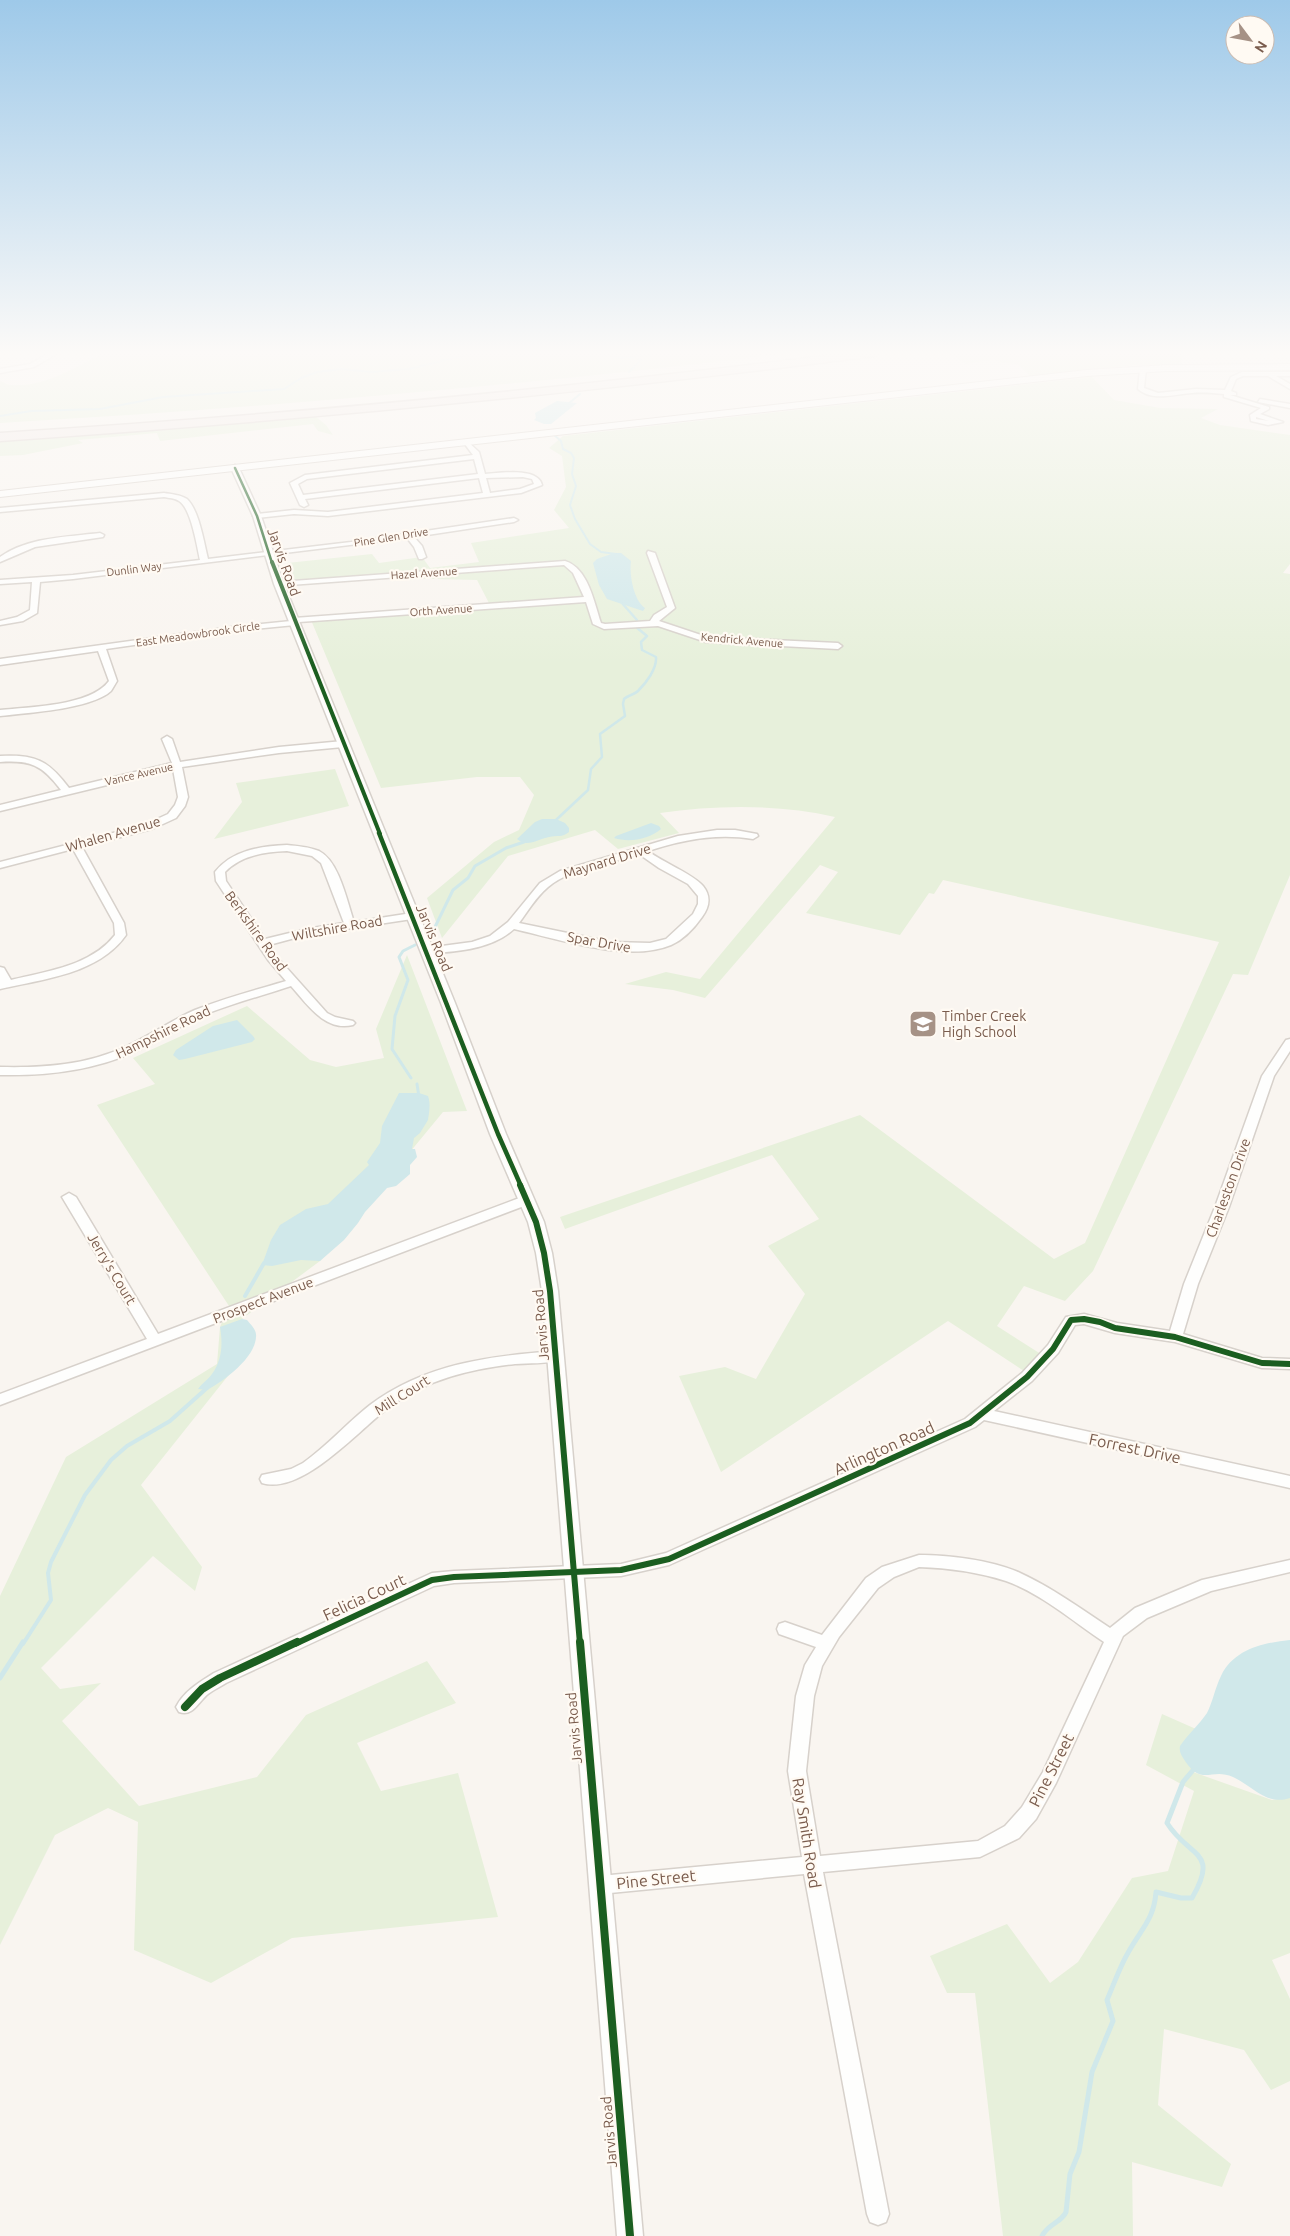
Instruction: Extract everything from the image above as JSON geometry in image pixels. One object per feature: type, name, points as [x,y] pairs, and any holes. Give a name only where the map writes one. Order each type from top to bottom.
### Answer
[{"type":"main road","points":[[0,494],[330,457]]},
{"type":"street","points":[[298,512],[304,504],[294,483],[309,476],[474,457]]},
{"type":"street","points":[[477,457],[487,495]]},
{"type":"street","name":"Jarvis Road","points":[[235,468],[256,516],[279,584],[498,1134],[536,1222],[544,1253],[550,1291],[630,2236]]},
{"type":"street","points":[[256,516],[298,512],[328,514],[530,490],[536,487],[538,482],[534,478],[523,475],[482,476],[300,497]]},
{"type":"street","points":[[0,498],[0,510],[164,495],[178,498],[186,501],[190,510],[204,560]]},
{"type":"street","name":"Pine Glen Drive","points":[[268,553],[514,520]]},
{"type":"street","points":[[0,560],[14,552],[42,543],[100,535]]},
{"type":"street","points":[[408,535],[418,546],[422,557]]},
{"type":"street","name":"Dunlin Way","points":[[0,582],[36,580],[268,553]]},
{"type":"street","points":[[652,553],[672,608],[653,623]]},
{"type":"street","name":"Hazel Avenue","points":[[279,584],[559,563],[568,564]]},
{"type":"street","name":"Kendrick Avenue","points":[[568,564],[578,573],[599,625],[612,627],[653,623],[666,624],[706,639],[838,646]]},
{"type":"street","points":[[0,623],[20,619],[34,611],[36,580]]},
{"type":"street","name":"Orth Avenue","points":[[294,622],[588,599]]},
{"type":"street","name":"East Meadowbrook Circle","points":[[0,662],[294,622]]},
{"type":"street","points":[[0,713],[85,700],[104,693],[110,688],[113,681],[101,648]]},
{"type":"street","name":"Whalen Avenue","points":[[0,865],[148,827],[172,816],[183,801],[177,765],[167,739]]},
{"type":"street","name":"Vance Avenue","points":[[0,808],[177,765],[342,741]]},
{"type":"street","points":[[0,759],[23,760],[43,765],[51,771],[66,791]]},
{"type":"street","name":"Maynard Drive","points":[[427,952],[486,941],[499,936],[511,925],[536,893],[556,878],[698,835],[731,833],[753,836]]},
{"type":"street","points":[[0,970],[3,985],[90,961],[111,949],[121,935],[119,923],[76,845]]},
{"type":"street","name":"Berkshire Road","points":[[349,1023],[325,1016],[294,982],[262,943],[221,881],[219,874],[224,865],[233,859],[269,849],[301,850],[312,853],[324,860],[350,926]]},
{"type":"street","name":"Spar Drive","points":[[511,925],[628,948],[651,947],[671,941],[681,934],[700,913],[703,902],[702,893],[692,882],[641,851]]},
{"type":"street","name":"Wiltshire Road","points":[[262,943],[298,934],[412,916]]},
{"type":"street","name":"Hampshire Road","points":[[0,1071],[52,1070],[74,1067],[110,1058],[131,1049],[198,1013],[294,982]]},
{"type":"street","name":"Charleston Drive","points":[[1174,1337],[1191,1284],[1222,1207],[1268,1076],[1290,1043]]},
{"type":"street","name":"Jerry's Court","points":[[69,1197],[155,1341]]},
{"type":"street","name":"Prospect Avenue","points":[[0,1400],[527,1200]]},
{"type":"street","name":"Arlington Road","points":[[573,1571],[620,1570],[669,1559],[970,1423],[1027,1377],[1054,1350],[1071,1320],[1084,1319],[1115,1328],[1174,1337]]},
{"type":"street","points":[[1174,1337],[1262,1363],[1290,1364]]},
{"type":"street","name":"Mill Court","points":[[268,1479],[288,1476],[306,1469],[377,1409],[402,1391],[434,1374],[502,1360],[555,1356]]},
{"type":"street","name":"Forrest Drive","points":[[981,1414],[1290,1482]]},
{"type":"street","name":"Ray Smith Road","points":[[878,2214],[812,1864],[797,1770],[805,1696],[814,1664],[825,1643],[872,1582],[888,1572],[919,1561],[953,1562],[1011,1576],[1049,1596],[1113,1639]]},
{"type":"street","name":"Pine Street","points":[[600,1885],[980,1849],[1012,1832],[1029,1813],[1050,1777],[1117,1631],[1142,1612],[1208,1585],[1290,1566]]},
{"type":"street","name":"Felicia Court","points":[[185,1707],[202,1689],[220,1678],[432,1580],[573,1571]]},
{"type":"street","points":[[785,1629],[825,1643]]},
{"type":"green space","points":[[562,457],[1290,457],[1290,564],[1283,573],[1290,574],[1290,875],[1248,975],[1233,974],[1093,1271],[1065,1301],[1024,1286],[997,1326],[1044,1356],[1027,1373],[948,1321],[721,1472],[679,1376],[725,1367],[756,1379],[805,1294],[768,1246],[819,1219],[772,1155],[565,1229],[560,1217],[860,1115],[1054,1259],[1085,1243],[1219,942],[943,880],[934,894],[929,893],[900,935],[806,913],[838,872],[820,865],[705,998],[673,990],[625,984],[666,972],[700,979],[835,817],[792,810],[748,807],[703,808],[660,813],[679,833],[618,849],[595,830],[508,856],[442,938],[427,898],[494,842],[519,830],[534,795],[520,777],[477,777],[381,788],[311,620],[490,605],[477,580],[389,578],[296,585],[287,563],[372,554],[379,563],[422,557],[430,568],[479,562],[471,543],[569,528],[554,510],[566,487]]},
{"type":"green space","points":[[335,769],[349,806],[214,839],[242,802],[236,783]]},
{"type":"green space","points":[[407,955],[467,1111],[443,1112],[320,1261],[242,1319],[239,1362],[141,1485],[202,1567],[195,1591],[153,1556],[41,1668],[60,1689],[101,1683],[62,1721],[139,1806],[257,1777],[306,1715],[427,1661],[456,1703],[357,1743],[381,1791],[458,1773],[498,1917],[292,1938],[211,1983],[134,1950],[138,1822],[108,1808],[55,1835],[0,1945],[0,1596],[66,1457],[217,1364],[220,1327],[229,1306],[97,1105],[155,1084],[133,1058],[247,1006],[310,1060],[336,1067],[384,1058],[376,1029]]},
{"type":"green space","points":[[1162,1714],[1196,1729],[1193,1772],[1272,1800],[1290,1797],[1290,1953],[1272,1960],[1290,1999],[1290,2081],[1271,2090],[1244,2050],[1164,2029],[1158,2105],[1231,2164],[1222,2187],[1132,2162],[1133,2236],[1003,2236],[975,1993],[947,1993],[930,1956],[1007,1924],[1050,1983],[1078,1962],[1132,1878],[1168,1871],[1194,1791],[1146,1765]]},
{"type":"water","points":[[614,553],[621,553],[631,561],[633,587],[638,600],[645,608],[643,611],[607,599],[599,585],[593,563],[597,559]]},
{"type":"water","points":[[542,819],[556,819],[565,823],[569,828],[569,832],[562,836],[549,837],[529,843],[521,842],[517,839],[535,822]]},
{"type":"water","points":[[651,823],[659,826],[661,829],[639,839],[626,840],[614,838],[616,836]]},
{"type":"water","points":[[237,1020],[253,1036],[255,1039],[252,1042],[179,1060],[173,1055],[176,1050],[213,1026]]},
{"type":"water","points":[[399,1093],[419,1093],[428,1096],[430,1108],[428,1120],[420,1133],[414,1138],[412,1149],[415,1149],[417,1157],[410,1165],[410,1174],[396,1186],[387,1188],[365,1212],[344,1240],[320,1261],[301,1260],[272,1266],[262,1265],[271,1240],[280,1225],[306,1209],[328,1204],[369,1165],[367,1162],[380,1143],[382,1126]]},
{"type":"water","points":[[242,1319],[247,1320],[256,1332],[254,1345],[245,1361],[222,1381],[207,1390],[198,1389],[210,1376],[218,1363],[221,1346],[220,1327]]},
{"type":"water","points":[[1290,1640],[1290,1798],[1281,1800],[1267,1797],[1233,1777],[1219,1774],[1202,1775],[1191,1769],[1182,1757],[1180,1746],[1207,1713],[1221,1676],[1233,1659],[1250,1649]]},
{"type":"waterway","points":[[574,457],[572,474],[576,486],[570,505],[575,519],[590,544],[601,552],[616,554]]},
{"type":"waterway","points":[[621,602],[637,620],[636,624]]},
{"type":"waterway","points":[[556,820],[588,790],[591,769],[602,757],[600,734],[625,716],[624,699],[638,691],[653,671],[656,657],[642,650],[641,642],[647,636],[636,627]]},
{"type":"waterway","points":[[434,929],[453,890],[468,878],[475,866],[506,848],[524,842]]},
{"type":"waterway","points":[[411,1078],[392,1049],[395,1016],[408,980],[399,957],[403,951],[415,945]]},
{"type":"waterway","points":[[417,1084],[419,1097]]},
{"type":"waterway","points":[[245,1296],[264,1263]]},
{"type":"waterway","points":[[23,1644],[51,1600],[48,1573],[51,1562],[85,1495],[111,1460],[127,1446],[170,1421],[207,1388]]},
{"type":"waterway","points":[[0,1678],[23,1642]]},
{"type":"waterway","points":[[1042,2236],[1066,2212],[1070,2174],[1079,2152],[1092,2072],[1113,2021],[1107,2000],[1120,1969],[1147,1923],[1153,1909],[1156,1892],[1181,1898],[1192,1898],[1200,1882],[1203,1871],[1202,1862],[1167,1823],[1183,1782],[1194,1769]]},
{"type":"cycle path","points":[[235,468],[257,516],[279,584],[448,1003],[498,1134],[536,1222],[544,1253],[550,1291],[630,2236]]},
{"type":"cycle path","points":[[185,1707],[202,1689],[220,1678],[432,1580],[454,1577],[621,1570],[669,1559],[970,1423],[1027,1377],[1053,1349],[1071,1320],[1084,1319],[1100,1322],[1115,1328],[1175,1337],[1262,1363],[1290,1364]]},
{"type":"place","name":"Timber Creek High School","points":[[923,1024]]}]
